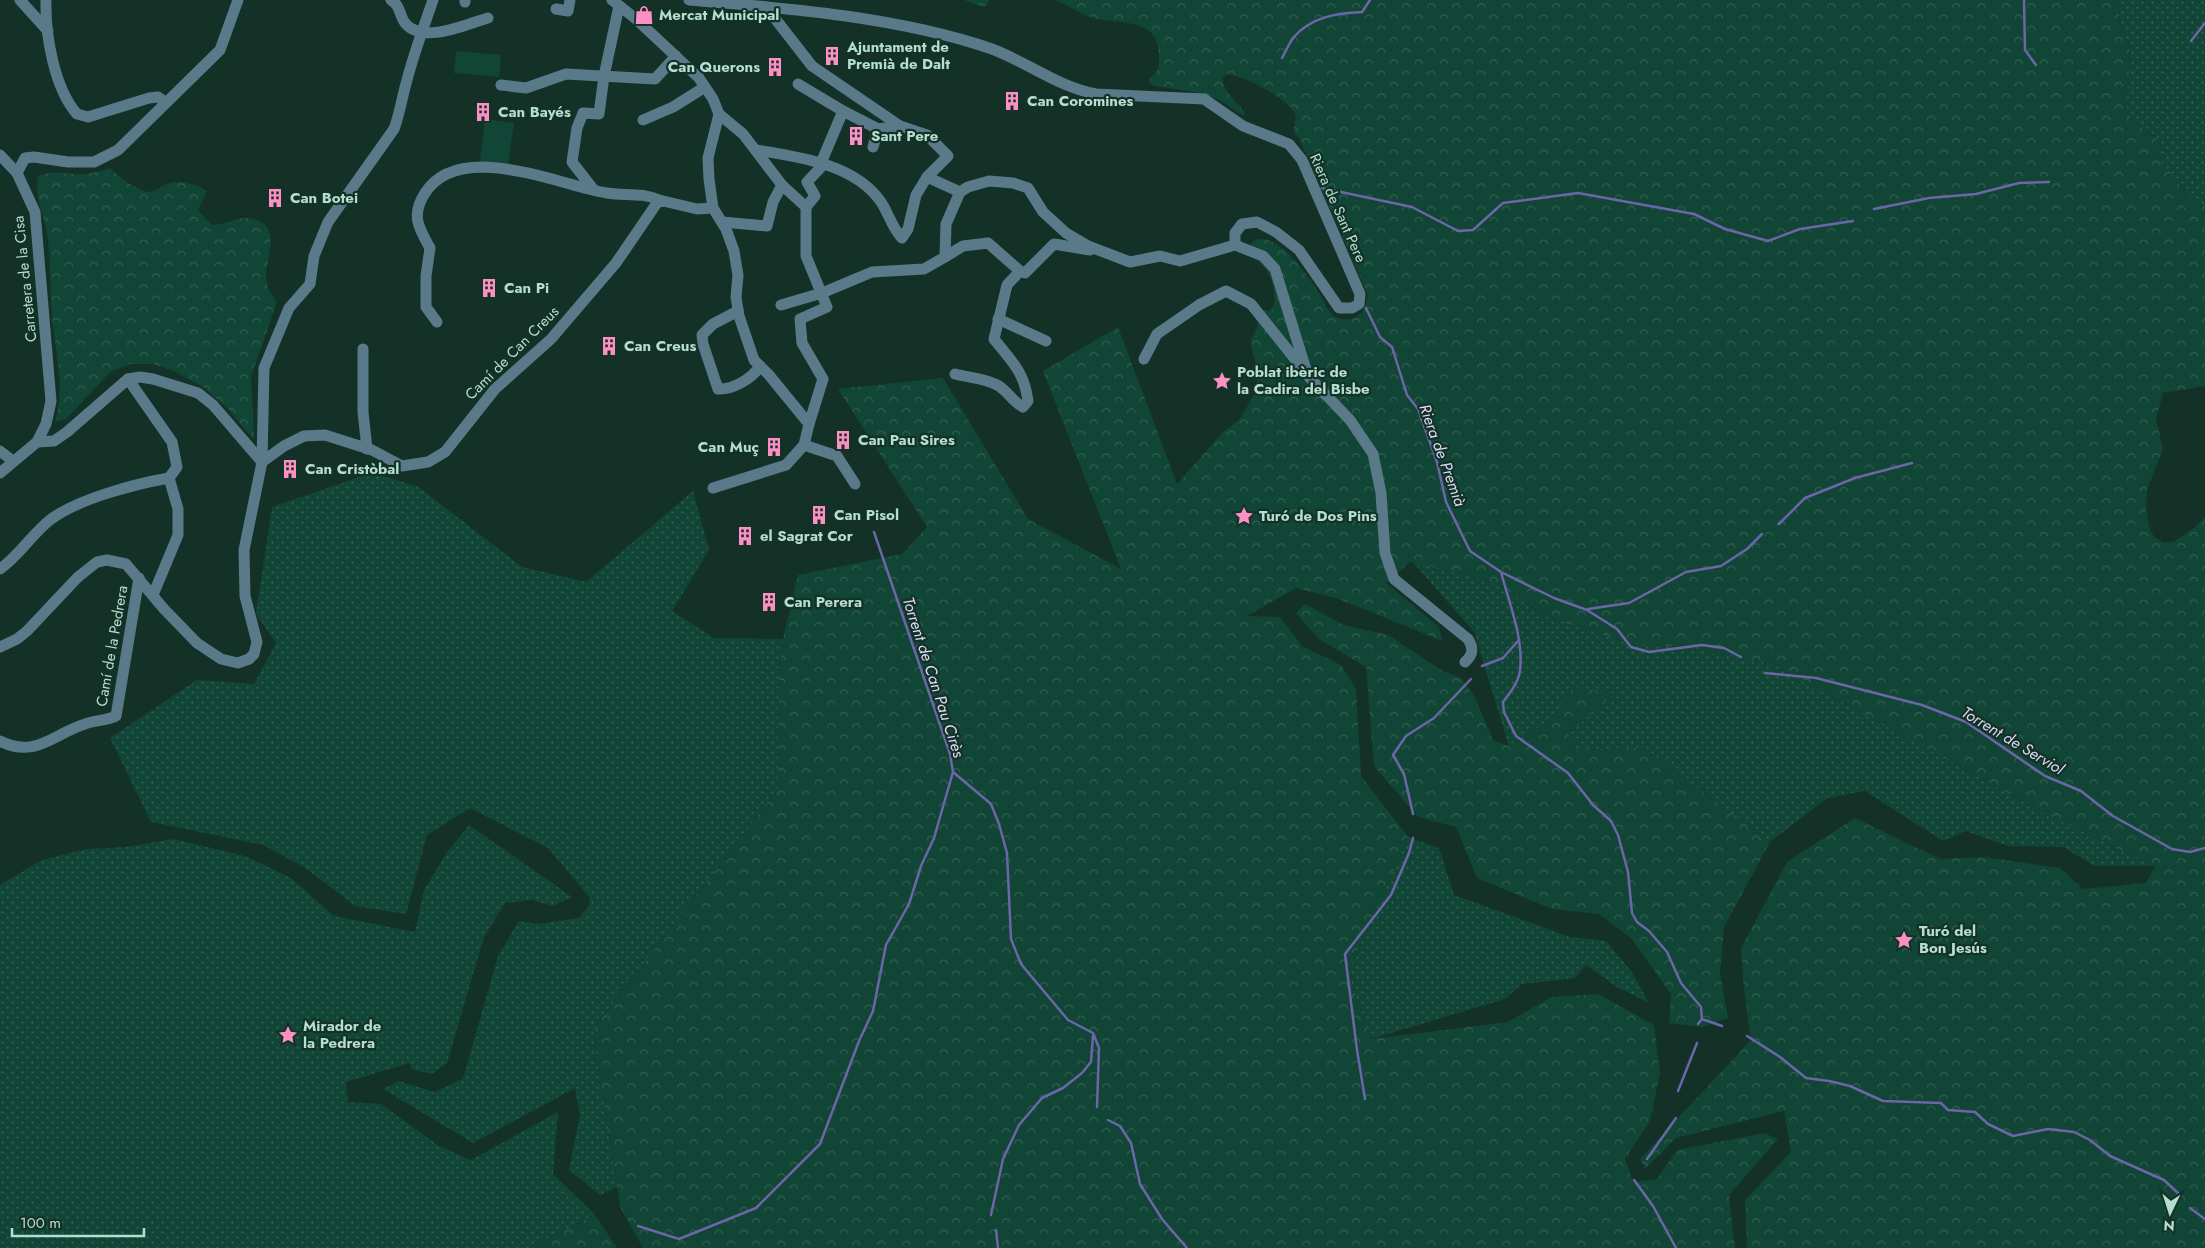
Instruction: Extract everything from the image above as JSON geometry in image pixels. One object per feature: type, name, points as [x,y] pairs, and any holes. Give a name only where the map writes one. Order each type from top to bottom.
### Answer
[{"type":"street","points":[[20,0],[48,32]]},
{"type":"street","points":[[46,0],[48,32],[62,92],[77,114],[88,117],[158,97],[166,103]]},
{"type":"street","points":[[17,173],[25,158],[34,157],[94,162],[118,150],[220,50],[238,0]]},
{"type":"street","points":[[391,0],[396,3],[405,23],[421,33],[448,31],[488,18]]},
{"type":"street","points":[[0,646],[17,639],[28,631],[78,577],[96,562],[107,560],[126,564],[164,609],[197,643],[221,659],[238,663],[254,654],[257,642],[245,596],[244,550],[262,462],[264,368],[289,308],[310,284],[314,256],[328,222],[394,129],[400,115],[407,80],[420,44],[421,33],[433,0]]},
{"type":"street","points":[[556,9],[568,11],[570,0]]},
{"type":"street","name":"Riera de Sant Pere","points":[[689,0],[731,2],[766,7],[791,5],[919,29],[993,50],[1085,92],[1107,95],[1204,99],[1243,126],[1289,144],[1302,160],[1360,294],[1359,304],[1352,308],[1339,308],[1299,250],[1276,232],[1257,222],[1242,224],[1235,233],[1235,245]]},
{"type":"street","points":[[615,3],[699,78],[713,99],[719,114],[743,134],[782,185],[806,207]]},
{"type":"street","points":[[593,189],[572,162],[582,113],[599,114],[615,3]]},
{"type":"street","points":[[756,150],[823,164],[866,185],[881,202],[895,231],[902,238],[908,229],[916,195],[927,177],[948,156],[927,135],[900,126],[812,66],[766,7]]},
{"type":"street","points":[[501,85],[526,88],[566,74],[656,80],[676,56]]},
{"type":"street","points":[[798,84],[878,129],[900,126]]},
{"type":"street","points":[[643,120],[674,107],[705,87]]},
{"type":"street","points":[[713,488],[786,466],[804,445],[823,379],[802,343],[800,319],[827,307],[806,256],[806,207],[815,196],[807,182],[823,164],[843,111]]},
{"type":"street","points":[[719,114],[708,158],[713,208],[722,222],[734,251],[738,275],[736,297],[738,311],[754,360],[809,424]]},
{"type":"street","points":[[873,147],[878,129]]},
{"type":"street","name":"Carretera de la Cisa","points":[[0,155],[17,173],[35,212],[51,401],[46,424],[37,442],[0,473]]},
{"type":"street","points":[[436,322],[426,307],[426,276],[430,248],[418,228],[417,205],[430,185],[448,172],[482,167],[512,170],[607,193],[649,195],[659,200],[697,209],[713,208]]},
{"type":"street","points":[[927,177],[960,192]]},
{"type":"street","points":[[944,257],[946,224],[960,192],[968,187],[989,181],[1013,183],[1028,188],[1043,212],[1066,233],[1088,246],[1130,262],[1160,256],[1180,261],[1235,245],[1263,256],[1275,269],[1308,376]]},
{"type":"street","points":[[722,222],[767,226],[773,202],[782,185]]},
{"type":"street","name":"Camí de Can Creus","points":[[262,462],[284,446],[304,436],[325,435],[367,449],[402,466],[428,462],[445,452],[495,389],[551,339],[610,270],[659,200]]},
{"type":"street","points":[[781,305],[822,293],[872,272],[924,269],[963,246],[988,243],[1020,271],[1025,273],[1054,244],[1102,251]]},
{"type":"street","points":[[955,374],[987,381],[998,386],[1014,402],[1023,407],[1028,401],[1026,383],[994,339],[1008,285],[1020,271]]},
{"type":"street","points":[[1144,359],[1157,334],[1200,305],[1226,291],[1251,304],[1308,376],[1350,420],[1373,454],[1382,493],[1385,553],[1394,579],[1468,639],[1472,653],[1471,657],[1465,662]]},
{"type":"street","points":[[738,311],[713,324],[702,335],[703,344],[718,389],[726,390],[752,376],[760,366]]},
{"type":"street","points":[[998,319],[1046,341]]},
{"type":"street","points":[[363,349],[362,412],[367,449]]},
{"type":"street","points":[[37,442],[54,441],[128,379],[140,377],[153,379],[198,393],[213,405],[262,462]]},
{"type":"street","points":[[0,569],[48,521],[66,509],[87,500],[169,478],[177,467],[172,442],[128,379]]},
{"type":"street","points":[[804,445],[837,456],[855,484]]},
{"type":"street","points":[[0,450],[13,461]]},
{"type":"street","points":[[153,595],[178,535],[178,508],[169,478]]},
{"type":"street","name":"Camí de la Pedrera","points":[[0,741],[14,748],[29,748],[85,724],[116,716],[139,578]]},
{"type":"green space","points":[[964,0],[989,0],[987,5],[983,7]]},
{"type":"green space","points":[[1055,0],[2122,0],[2119,19],[2130,56],[2127,111],[2160,144],[2159,158],[2196,206],[2205,206],[2205,386],[2163,393],[2156,419],[2163,449],[2147,490],[2146,510],[2150,530],[2155,538],[2164,543],[2175,541],[2194,528],[2205,517],[2205,1248],[1747,1248],[1745,1200],[1791,1152],[1784,1111],[1676,1138],[1645,1169],[1640,1159],[1751,1040],[1744,990],[1741,948],[1787,862],[1855,818],[1940,859],[1983,857],[2060,868],[2083,889],[2146,883],[2155,866],[2042,812],[1773,664],[1682,647],[1634,645],[1545,616],[1498,584],[1411,561],[1386,583],[1439,627],[1442,641],[1339,599],[1296,588],[1247,616],[1280,617],[1302,646],[1341,665],[1356,689],[1361,776],[1408,837],[1348,973],[1371,1039],[1508,1022],[1551,997],[1598,994],[1654,1025],[1660,1072],[1650,1121],[1625,1159],[1633,1182],[1657,1179],[1677,1150],[1764,1133],[1778,1139],[1729,1195],[1735,1248],[643,1248],[620,1207],[593,1029],[778,789],[779,676],[783,639],[798,575],[902,554],[927,527],[838,389],[943,378],[1028,519],[1121,569],[1043,371],[1118,327],[1177,484],[1223,432],[1240,419],[1256,391],[1258,371],[1251,340],[1264,310],[1269,311],[1273,308],[1274,293],[1267,271],[1257,260],[1250,257],[1251,243],[1259,239],[1269,240],[1288,254],[1305,273],[1329,310],[1338,318],[1350,319],[1358,316],[1362,312],[1368,295],[1300,140],[1294,133],[1295,114],[1284,101],[1244,79],[1227,74],[1223,77],[1225,88],[1246,116],[1223,102],[1203,94],[1154,86],[1149,83],[1149,78],[1156,73],[1159,59],[1158,45],[1153,35],[1137,25],[1093,18]]},
{"type":"green space","points":[[2122,0],[2205,0],[2205,206],[2196,206],[2158,157],[2154,136],[2132,120],[2127,111],[2130,56],[2119,19]]},
{"type":"green space","points":[[456,51],[501,55],[499,77],[454,73]]},
{"type":"green space","points":[[485,119],[514,123],[508,165],[480,161]]},
{"type":"green space","points":[[110,168],[128,183],[144,191],[152,192],[167,184],[176,182],[193,184],[203,188],[207,191],[198,210],[212,225],[249,218],[263,223],[268,228],[270,253],[266,281],[277,302],[251,377],[254,440],[228,409],[203,387],[174,371],[153,364],[130,364],[110,372],[66,419],[55,422],[60,396],[60,383],[52,317],[48,240],[39,201],[38,177],[47,173],[86,174]]},
{"type":"green space","points":[[371,473],[417,486],[522,567],[586,582],[693,491],[709,550],[672,611],[714,638],[783,639],[779,676],[778,789],[593,1029],[617,1187],[600,1195],[569,1170],[580,1115],[575,1088],[473,1143],[383,1089],[399,1081],[434,1092],[463,1079],[498,956],[519,921],[539,924],[579,918],[589,906],[590,898],[548,848],[470,808],[427,835],[406,914],[355,906],[304,867],[263,845],[151,822],[110,738],[197,680],[254,684],[276,643],[256,614],[272,507]]},
{"type":"green space","points":[[1411,560],[1498,584],[1543,615],[1634,645],[1682,647],[1773,664],[2042,812],[2155,866],[2094,866],[2064,847],[2008,846],[1965,831],[1943,841],[1865,791],[1827,798],[1770,842],[1644,748],[1577,751],[1568,734],[1613,694],[1548,721],[1509,746],[1474,632]]},
{"type":"green space","points":[[1305,604],[1344,625],[1388,635],[1441,670],[1461,678],[1474,696],[1493,740],[1509,746],[1548,721],[1575,687],[1614,694],[1568,734],[1577,750],[1644,748],[1770,842],[1724,927],[1720,974],[1728,1018],[1703,1027],[1669,1023],[1671,994],[1631,938],[1599,914],[1552,909],[1477,878],[1456,827],[1418,817],[1374,766],[1366,667],[1319,639],[1296,613]]},
{"type":"green space","points":[[469,825],[572,897],[553,906],[532,900],[505,903],[484,937],[447,1063],[431,1074],[412,1069],[410,1063],[346,1082],[348,1102],[381,1104],[439,1146],[471,1160],[558,1112],[553,1174],[595,1215],[529,1248],[0,1248],[0,885],[42,860],[87,849],[125,847],[173,839],[245,856],[291,878],[334,916],[415,932],[424,890],[448,851]]},
{"type":"green space","points":[[1408,837],[1439,848],[1454,895],[1570,937],[1606,941],[1631,971],[1649,1003],[1617,987],[1586,965],[1575,978],[1522,984],[1505,999],[1371,1039],[1348,973]]},
{"type":"green space","points":[[595,1215],[617,1248],[529,1248]]},
{"type":"waterway","points":[[1282,58],[1294,37],[1308,25],[1325,17],[1362,12],[1370,0]]},
{"type":"waterway","points":[[2024,0],[2025,50],[2036,65]]},
{"type":"waterway","points":[[2191,41],[2205,23]]},
{"type":"waterway","points":[[1874,209],[1929,198],[1976,194],[2019,183],[2049,182]]},
{"type":"waterway","points":[[1322,188],[1412,207],[1458,231],[1473,230],[1503,203],[1578,193],[1694,214],[1725,229],[1768,241],[1800,229],[1853,221]]},
{"type":"waterway","name":"Riera de Premià","points":[[1366,308],[1380,337],[1392,347],[1407,395],[1418,409],[1437,462],[1446,502],[1470,551],[1501,572],[1554,598],[1587,610],[1617,629],[1631,647],[1649,652],[1702,645],[1724,648],[1741,657]]},
{"type":"waterway","points":[[1779,524],[1805,498],[1855,478],[1912,463]]},
{"type":"waterway","name":"Torrent de Can Pau Cirès","points":[[874,532],[950,754],[953,772],[991,804],[999,824],[1007,853],[1011,939],[1021,964],[1068,1020],[1093,1033],[1099,1048],[1097,1107]]},
{"type":"waterway","points":[[1588,609],[1629,603],[1686,572],[1721,566],[1747,549],[1762,534]]},
{"type":"waterway","points":[[1501,572],[1518,634],[1521,659],[1517,680],[1503,702],[1504,712],[1516,736],[1568,773],[1593,805],[1611,821],[1618,835],[1628,872],[1632,913],[1637,922],[1649,931],[1667,952],[1681,983],[1701,1007],[1702,1019],[1722,1026]]},
{"type":"waterway","points":[[1482,666],[1503,658],[1518,641]]},
{"type":"waterway","name":"Torrent de Serviol","points":[[1765,673],[1816,678],[1922,705],[1966,722],[2045,776],[2081,791],[2113,816],[2172,849],[2190,852],[2205,848]]},
{"type":"waterway","points":[[1413,814],[1404,774],[1393,755],[1406,736],[1434,718],[1471,679]]},
{"type":"waterway","points":[[638,1226],[679,1239],[756,1208],[820,1144],[859,1041],[873,1011],[886,945],[909,904],[921,866],[934,838],[953,772]]},
{"type":"waterway","points":[[1365,1099],[1345,954],[1391,895],[1409,853],[1413,838]]},
{"type":"waterway","points":[[1698,1024],[1702,1019]]},
{"type":"waterway","points":[[991,1215],[1003,1159],[1019,1125],[1042,1098],[1063,1088],[1082,1073],[1091,1062],[1093,1036]]},
{"type":"waterway","points":[[1747,1036],[1780,1057],[1806,1078],[1850,1086],[1883,1101],[1941,1103],[1948,1110],[1975,1112],[1988,1124],[2013,1136],[2048,1129],[2074,1132],[2090,1140],[2110,1156],[2164,1180],[2180,1195]]},
{"type":"waterway","points":[[1678,1091],[1697,1043]]},
{"type":"waterway","points":[[1647,1159],[1676,1118]]},
{"type":"waterway","name":"Torrent de Can Pau Cirès","points":[[1108,1120],[1120,1126],[1131,1143],[1140,1184],[1162,1219],[1187,1248]]},
{"type":"waterway","points":[[1634,1180],[1653,1206],[1676,1248]]},
{"type":"waterway","points":[[2190,1208],[2205,1219]]},
{"type":"waterway","points":[[996,1230],[998,1248]]},
{"type":"place","name":"Mercat Municipal","points":[[644,15]]},
{"type":"place","name":"Ajuntament de Premià de Dalt","points":[[832,56]]},
{"type":"place","name":"Can Querons","points":[[775,67]]},
{"type":"place","name":"Can Coromines","points":[[1012,101]]},
{"type":"place","name":"Can Bayés","points":[[483,112]]},
{"type":"place","name":"Sant Pere","points":[[856,136]]},
{"type":"place","name":"Can Botei","points":[[275,198]]},
{"type":"place","name":"Can Pi","points":[[489,288]]},
{"type":"place","name":"Can Creus","points":[[609,346]]},
{"type":"place","name":"Poblat ibèric de la Cadira del Bisbe","points":[[1222,381]]},
{"type":"place","name":"Can Pau Sires","points":[[843,440]]},
{"type":"place","name":"Can Muç","points":[[774,447]]},
{"type":"place","name":"Can Cristòbal","points":[[290,469]]},
{"type":"place","name":"Can Pisol","points":[[819,515]]},
{"type":"place","name":"Turó de Dos Pins","points":[[1244,516]]},
{"type":"place","name":"el Sagrat Cor","points":[[745,536]]},
{"type":"place","name":"Can Perera","points":[[769,602]]},
{"type":"place","name":"Turó del Bon Jesús","points":[[1904,940]]},
{"type":"place","name":"Mirador de la Pedrera","points":[[288,1035]]}]
